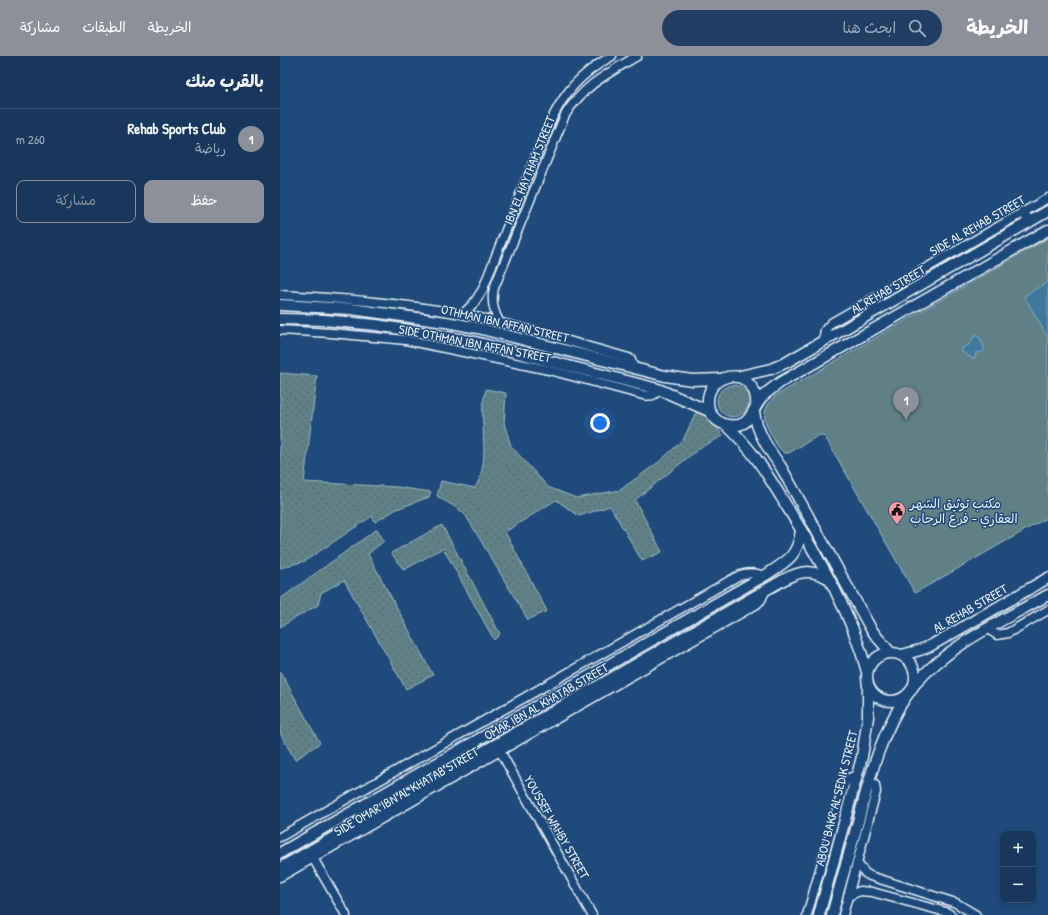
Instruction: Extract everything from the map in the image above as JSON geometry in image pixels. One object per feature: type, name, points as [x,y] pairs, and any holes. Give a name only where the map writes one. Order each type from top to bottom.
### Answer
[{"type":"street","name":"IBN EL HAYTHAM STREET","points":[[462,314],[474,303],[483,289],[525,182],[551,120],[559,105],[573,86],[591,70],[612,56]]},
{"type":"street","name":"IBN EL HAYTHAM STREET","points":[[500,323],[495,315],[493,306],[492,297],[494,288],[564,115],[576,99],[590,85],[637,56]]},
{"type":"street","name":"SIDE AL REHAB STREET","points":[[823,341],[825,330],[831,323],[1048,198]]},
{"type":"street","name":"AL REHAB STREET","points":[[736,377],[767,370],[787,362],[1048,211]]},
{"type":"street","points":[[1023,212],[1029,222]]},
{"type":"street","points":[[890,652],[871,629],[769,449],[756,423],[755,409],[768,391],[781,382],[1048,230]]},
{"type":"street","name":"SIDE OTHMAN IBN AFFAN STREET","points":[[280,294],[354,299],[462,314],[629,358],[634,369]]},
{"type":"street","name":"OTHMAN IBN AFFAN STREET","points":[[280,305],[339,308],[446,322],[478,328],[634,369],[692,380],[722,379]]},
{"type":"street","name":"OTHMAN IBN AFFAN STREET","points":[[280,318],[324,320],[376,325],[475,342],[658,389],[709,411]]},
{"type":"street","points":[[475,342],[478,328]]},
{"type":"street","name":"SIDE OTHMAN IBN AFFAN STREET","points":[[280,330],[406,340],[548,370],[643,395],[654,395],[658,389]]},
{"type":"street","points":[[726,425],[739,425],[751,418],[757,400],[752,387],[742,379],[736,377],[722,379],[715,383],[708,396],[709,411],[713,417],[726,425],[737,435],[759,461],[801,530],[850,619],[858,640],[867,672],[868,686],[873,693],[881,699],[890,701],[899,700],[907,695],[912,690],[914,684],[915,670],[912,664],[902,655],[890,652],[878,656],[869,666],[867,672]]},
{"type":"street","name":"OMAR IBN AL KHATAB STREET","points":[[280,854],[764,576],[793,554],[800,539],[801,530]]},
{"type":"street","name":"SIDE OMAR IBN AL KHATAB STREET","points":[[280,838],[736,577],[750,572],[764,576]]},
{"type":"street","name":"OMAR IBN AL KHATAB STREET","points":[[280,868],[311,855],[450,770],[766,589],[797,573],[819,573],[828,578]]},
{"type":"street","name":"AL REHAB STREET","points":[[902,655],[930,646],[1048,578]]},
{"type":"street","name":"SIDE OMAR IBN AL KHATAB STREET","points":[[280,877],[311,855],[500,751],[757,604],[762,600],[766,589]]},
{"type":"street","name":"AL REHAB STREET","points":[[914,684],[947,654],[1048,595]]},
{"type":"street","points":[[988,629],[997,634],[1003,635],[1048,610]]},
{"type":"street","points":[[1040,615],[1048,618]]},
{"type":"street","name":"ABOU BAKR AL SEDIK STREET","points":[[819,915],[862,757],[867,728],[868,686]]},
{"type":"street","name":"ABOU BAKR AL SEDIK STREET","points":[[832,915],[869,780],[885,735],[895,714],[907,695]]},
{"type":"street","name":"YOUSSEF WAHBY STREET","points":[[500,751],[592,915]]},
{"type":"street","points":[[444,759],[450,770]]},
{"type":"street","points":[[807,915],[844,785],[849,778],[857,775]]},
{"type":"street","points":[[843,915],[876,792],[875,785],[869,780]]},
{"type":"street","points":[[311,855],[346,915]]},
{"type":"street","points":[[857,863],[860,868],[870,876],[956,903],[976,915]]},
{"type":"street","points":[[848,896],[860,891],[872,892],[946,912],[951,915]]},
{"type":"green space","points":[[1048,238],[1048,517],[915,593],[825,437],[819,435],[789,453],[784,453],[776,444],[767,426],[765,421],[765,412],[775,396]]},
{"type":"green space","points":[[280,373],[317,376],[304,482],[397,487],[431,492],[429,497],[397,509],[375,522],[372,516],[305,561],[280,568]]},
{"type":"green space","points":[[733,385],[742,388],[746,392],[749,401],[746,410],[742,414],[733,417],[724,414],[720,410],[717,401],[720,392],[724,388]]},
{"type":"green space","points":[[486,389],[506,393],[504,423],[511,446],[548,487],[576,498],[620,490],[660,461],[683,440],[700,404],[723,436],[701,447],[635,500],[662,552],[642,561],[610,506],[579,516],[556,500],[505,532],[547,611],[528,620],[466,516],[437,496],[441,481],[475,488],[480,478],[484,458],[483,405]]},
{"type":"green space","points":[[442,525],[500,634],[494,640],[443,548],[404,570],[391,553]]},
{"type":"green space","points":[[377,529],[384,541],[368,554],[433,675],[406,689],[344,580],[321,593],[318,605],[280,627],[280,599]]},
{"type":"green space","points":[[280,671],[320,743],[295,760],[280,733]]},
{"type":"water","points":[[1048,282],[1048,338],[1024,296]]},
{"type":"water","points":[[975,335],[980,338],[985,348],[982,352],[976,353],[975,358],[973,359],[962,352],[962,348],[969,345]]},
{"type":"place","name":"Rehab Sports Club","points":[[906,420]]},
{"type":"place","name":"مكتب توثيق الشهر العقاري - فرع الرحاب","points":[[897,525]]}]
